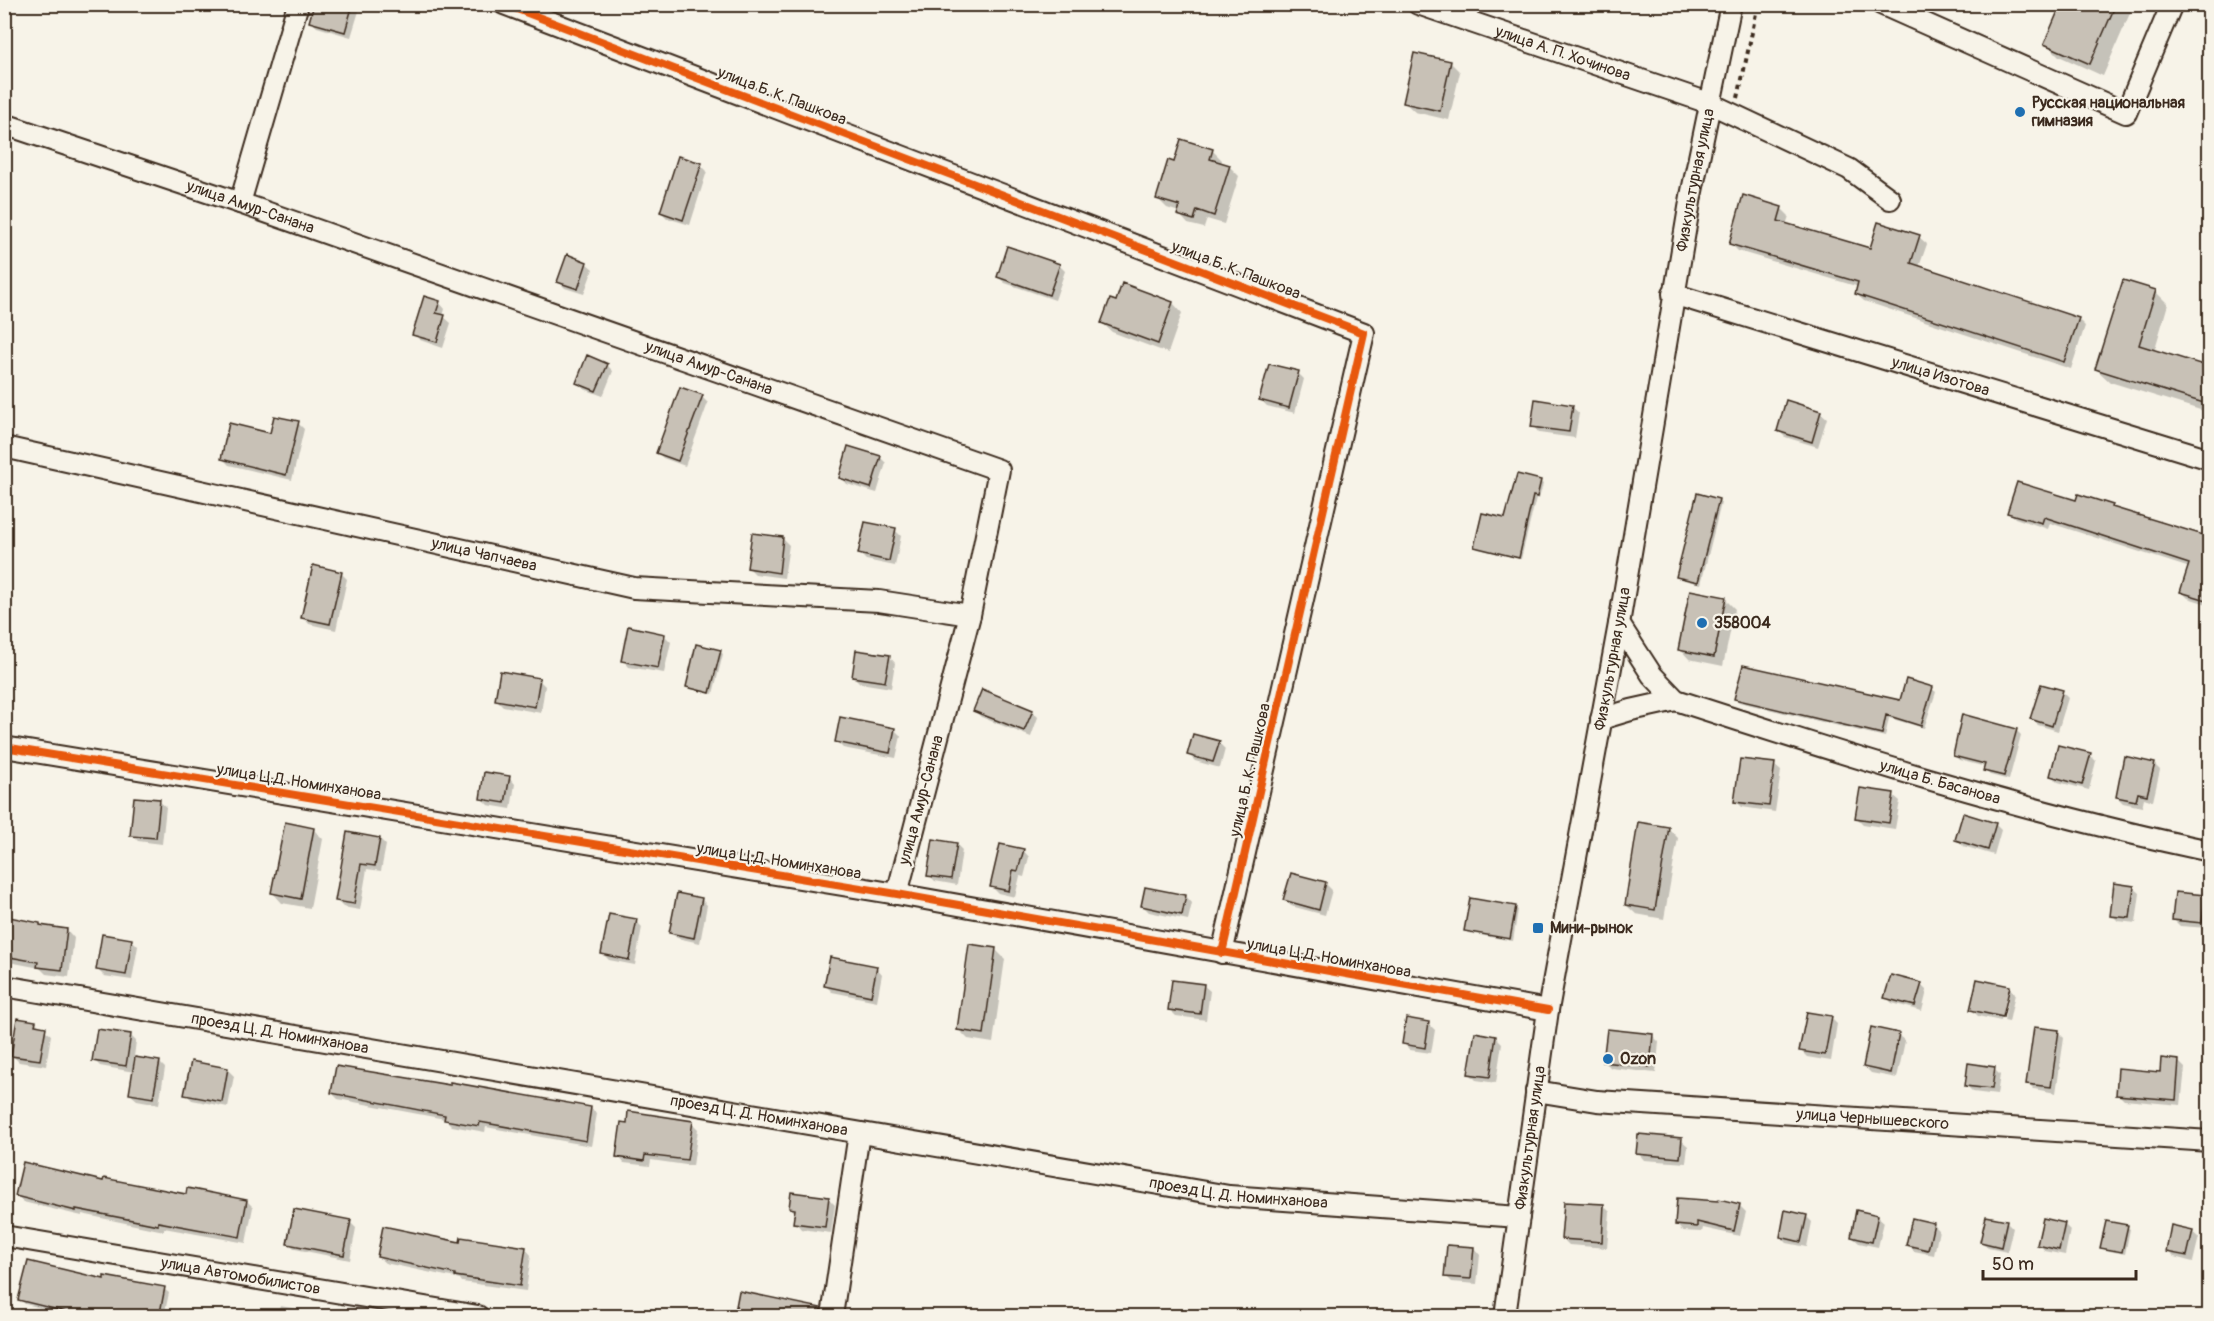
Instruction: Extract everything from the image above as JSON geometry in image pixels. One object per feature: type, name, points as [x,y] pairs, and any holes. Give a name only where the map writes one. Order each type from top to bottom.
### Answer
[{"type":"street","points":[[240,203],[298,4]]},
{"type":"street","name":"улица Б. К. Пашкова","points":[[504,4],[1364,333],[1222,953]]},
{"type":"street","name":"улица А. П. Хочинова","points":[[1418,4],[1709,103],[1849,168],[1890,199]]},
{"type":"street","name":"Физкультурная улица","points":[[1505,1317],[1548,1010],[1619,624],[1673,294],[1709,103],[1731,4]]},
{"type":"street","points":[[1881,4],[2126,113],[2172,4]]},
{"type":"street","name":"улица Амур-Санана","points":[[4,124],[240,203],[999,470],[970,615],[897,894]]},
{"type":"street","name":"улица Изотова","points":[[1673,294],[2210,459]]},
{"type":"street","name":"улица Чапчаева","points":[[4,447],[634,588],[879,601],[970,615]]},
{"type":"street","points":[[1601,719],[1676,700],[1652,675],[1619,624]]},
{"type":"street","name":"улица Б. Басанова","points":[[1676,700],[1938,782],[2132,834],[2210,850]]},
{"type":"street","name":"улица Ц.Д. Номинханова","points":[[4,747],[897,894],[1548,1010]]},
{"type":"street","name":"проезд Ц. Д. Номинханова","points":[[4,986],[1229,1196],[1519,1216]]},
{"type":"street","name":"улица Чернышевского","points":[[1536,1091],[1597,1101],[2210,1141]]},
{"type":"street","points":[[832,1317],[859,1133]]},
{"type":"street","name":"улица Автомобилистов","points":[[4,1236],[478,1317]]},
{"type":"path","points":[[1734,115],[1758,4]]},
{"type":"building","points":[[314,4],[353,4],[345,32],[309,22]]},
{"type":"building","points":[[2061,4],[2116,4],[2090,64],[2044,44]]},
{"type":"building","points":[[1414,53],[1451,61],[1440,111],[1403,103]]},
{"type":"building","points":[[1181,139],[1213,149],[1210,159],[1230,165],[1214,216],[1197,210],[1194,220],[1177,215],[1180,206],[1156,199],[1168,160],[1174,162]]},
{"type":"building","points":[[678,156],[702,163],[683,220],[660,212]]},
{"type":"building","points":[[1743,195],[1782,207],[1778,221],[1870,248],[1878,222],[1920,235],[1911,263],[2079,318],[2064,362],[1855,294],[1858,282],[1729,244]]},
{"type":"building","points":[[1007,246],[1060,264],[1049,295],[997,277]]},
{"type":"building","points":[[567,254],[587,262],[578,289],[557,282]]},
{"type":"building","points":[[2123,280],[2156,290],[2139,345],[2210,367],[2210,405],[2095,369]]},
{"type":"building","points":[[1122,283],[1173,302],[1158,344],[1101,323],[1110,299],[1116,301]]},
{"type":"building","points":[[424,296],[440,301],[436,313],[445,315],[437,342],[412,335]]},
{"type":"building","points":[[587,355],[608,364],[596,391],[576,383]]},
{"type":"building","points":[[1269,364],[1299,371],[1289,408],[1259,400]]},
{"type":"building","points":[[680,387],[703,395],[678,461],[656,453]]},
{"type":"building","points":[[1535,399],[1573,405],[1569,432],[1531,427]]},
{"type":"building","points":[[1786,400],[1821,411],[1812,442],[1777,431]]},
{"type":"building","points":[[274,416],[299,421],[286,475],[221,459],[229,423],[270,433]]},
{"type":"building","points":[[848,446],[881,456],[871,488],[839,478]]},
{"type":"building","points":[[1517,474],[1541,480],[1537,497],[1533,496],[1519,558],[1474,547],[1482,513],[1505,518]]},
{"type":"building","points":[[2017,482],[2076,500],[2078,494],[2113,505],[2112,507],[2210,537],[2210,601],[2180,592],[2189,564],[2044,517],[2042,523],[2007,513]]},
{"type":"building","points":[[1697,493],[1719,499],[1698,582],[1676,577]]},
{"type":"building","points":[[865,522],[896,528],[889,561],[858,554]]},
{"type":"building","points":[[752,533],[783,537],[779,573],[747,568]]},
{"type":"building","points":[[313,565],[342,572],[330,624],[301,618]]},
{"type":"building","name":"358004","points":[[1690,590],[1726,597],[1714,657],[1678,650]]},
{"type":"building","points":[[628,626],[665,634],[658,668],[621,661]]},
{"type":"building","points":[[696,644],[721,650],[710,693],[686,687]]},
{"type":"building","points":[[856,650],[890,655],[885,682],[852,677]]},
{"type":"building","points":[[1743,665],[1900,700],[1906,679],[1933,687],[1921,726],[1886,715],[1882,734],[1734,699]]},
{"type":"building","points":[[500,671],[540,678],[535,707],[495,700]]},
{"type":"building","points":[[2041,684],[2063,690],[2052,726],[2030,719]]},
{"type":"building","points":[[982,689],[1033,710],[1024,731],[973,711]]},
{"type":"building","points":[[1962,714],[2017,729],[2004,776],[1983,771],[1985,764],[1953,756]]},
{"type":"building","points":[[840,717],[895,728],[890,753],[835,742]]},
{"type":"building","points":[[1193,734],[1220,741],[1213,762],[1187,755]]},
{"type":"building","points":[[2058,745],[2091,753],[2082,785],[2050,776]]},
{"type":"building","points":[[2124,756],[2155,763],[2147,795],[2138,793],[2136,801],[2116,797]]},
{"type":"building","points":[[1740,759],[1775,763],[1769,806],[1734,802]]},
{"type":"building","points":[[484,772],[510,776],[505,803],[480,799]]},
{"type":"building","points":[[1860,788],[1894,793],[1889,823],[1855,818]]},
{"type":"building","points":[[134,797],[160,799],[156,838],[130,836]]},
{"type":"building","points":[[1963,813],[1996,823],[1988,850],[1955,840]]},
{"type":"building","points":[[285,822],[314,828],[301,899],[271,893]]},
{"type":"building","points":[[1638,822],[1669,827],[1655,910],[1625,905]]},
{"type":"building","points":[[347,832],[380,838],[375,866],[361,864],[354,904],[335,901]]},
{"type":"building","points":[[933,839],[957,843],[951,879],[927,876]]},
{"type":"building","points":[[1000,844],[1024,849],[1018,871],[1013,870],[1009,891],[990,887]]},
{"type":"building","points":[[1291,873],[1326,882],[1319,910],[1283,900]]},
{"type":"building","points":[[2114,883],[2134,886],[2130,918],[2110,916]]},
{"type":"building","points":[[1145,887],[1186,895],[1182,915],[1141,906]]},
{"type":"building","points":[[2175,892],[2205,895],[2202,923],[2172,920]]},
{"type":"building","points":[[677,893],[702,898],[694,938],[669,933]]},
{"type":"building","points":[[1470,898],[1516,906],[1510,939],[1464,931]]},
{"type":"building","points":[[609,914],[637,919],[629,960],[601,954]]},
{"type":"building","points":[[4,916],[67,929],[62,970],[37,967],[38,962],[4,956]]},
{"type":"building","points":[[102,934],[132,939],[126,975],[96,970]]},
{"type":"building","points":[[969,944],[996,948],[984,1034],[957,1030]]},
{"type":"building","points":[[830,957],[877,966],[871,996],[824,986]]},
{"type":"building","points":[[1891,975],[1922,983],[1915,1006],[1884,998]]},
{"type":"building","points":[[1977,979],[2010,986],[2003,1017],[1970,1010]]},
{"type":"building","points":[[1172,980],[1204,984],[1200,1014],[1168,1010]]},
{"type":"building","points":[[1807,1012],[1832,1016],[1825,1055],[1799,1051]]},
{"type":"building","points":[[17,1018],[36,1021],[35,1025],[46,1027],[40,1060],[11,1056]]},
{"type":"building","points":[[1406,1018],[1429,1022],[1425,1048],[1402,1044]]},
{"type":"building","points":[[1871,1027],[1899,1033],[1891,1073],[1863,1067]]},
{"type":"building","points":[[2034,1027],[2059,1030],[2051,1087],[2026,1084]]},
{"type":"building","points":[[97,1029],[131,1034],[126,1066],[92,1061]]},
{"type":"building","points":[[1607,1029],[1653,1034],[1650,1067],[1603,1062]]},
{"type":"building","points":[[1475,1032],[1496,1036],[1490,1077],[1468,1074]]},
{"type":"building","points":[[135,1057],[160,1061],[153,1098],[129,1094]]},
{"type":"building","points":[[2161,1058],[2179,1060],[2176,1100],[2116,1095],[2118,1068],[2160,1072]]},
{"type":"building","points":[[191,1061],[228,1068],[222,1102],[184,1095]]},
{"type":"building","points":[[1968,1063],[1995,1067],[1992,1089],[1965,1086]]},
{"type":"building","points":[[336,1066],[450,1085],[450,1082],[591,1107],[586,1141],[480,1122],[479,1126],[444,1120],[445,1115],[331,1093]]},
{"type":"building","points":[[628,1111],[693,1121],[687,1160],[645,1155],[644,1161],[616,1157],[621,1122],[627,1123]]},
{"type":"building","points":[[1638,1134],[1682,1138],[1680,1158],[1636,1154]]},
{"type":"building","points":[[23,1162],[103,1181],[104,1178],[186,1194],[187,1188],[247,1200],[240,1237],[158,1222],[158,1225],[76,1209],[76,1211],[15,1196]]},
{"type":"building","points":[[791,1192],[829,1197],[825,1227],[793,1223],[795,1209],[789,1208]]},
{"type":"building","points":[[1677,1198],[1718,1201],[1719,1199],[1740,1204],[1734,1231],[1697,1222],[1697,1227],[1675,1225]]},
{"type":"building","points":[[1564,1202],[1604,1204],[1602,1242],[1561,1239]]},
{"type":"building","points":[[294,1209],[351,1220],[344,1255],[287,1244]]},
{"type":"building","points":[[1785,1210],[1807,1215],[1801,1242],[1780,1237]]},
{"type":"building","points":[[1856,1210],[1878,1215],[1872,1242],[1851,1237]]},
{"type":"building","points":[[1986,1216],[2007,1220],[2001,1247],[1980,1242]]},
{"type":"building","points":[[1912,1218],[1934,1223],[1928,1250],[1906,1245]]},
{"type":"building","points":[[2043,1218],[2065,1223],[2059,1250],[2037,1245]]},
{"type":"building","points":[[2106,1221],[2128,1225],[2122,1252],[2100,1248]]},
{"type":"building","points":[[2171,1225],[2193,1230],[2187,1256],[2166,1252]]},
{"type":"building","points":[[383,1226],[460,1242],[461,1237],[526,1247],[520,1286],[455,1276],[455,1274],[377,1257]]},
{"type":"building","points":[[1447,1245],[1474,1247],[1471,1279],[1444,1277]]},
{"type":"building","points":[[28,1261],[104,1279],[104,1276],[165,1287],[160,1313],[147,1311],[146,1317],[87,1317],[18,1300]]},
{"type":"building","points":[[739,1291],[821,1308],[820,1317],[734,1317]]},
{"type":"cycle path","points":[[504,4],[1364,333],[1222,953]]},
{"type":"cycle path","points":[[4,747],[897,894],[1548,1010]]},
{"type":"place","name":"Русская национальная гимназия","points":[[2020,112]]},
{"type":"place","name":"358004","points":[[1702,623]]},
{"type":"place","name":"Мини-рынок","points":[[1538,928]]},
{"type":"place","name":"Ozon","points":[[1608,1059]]}]
